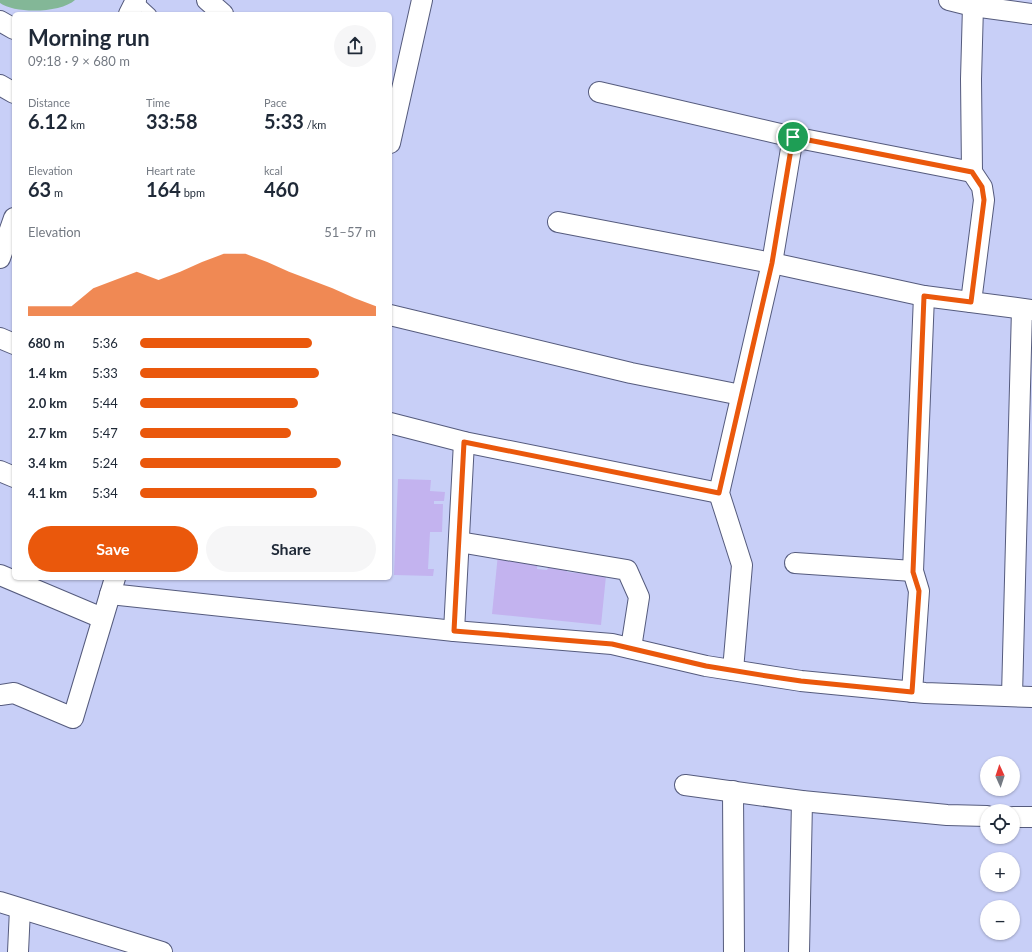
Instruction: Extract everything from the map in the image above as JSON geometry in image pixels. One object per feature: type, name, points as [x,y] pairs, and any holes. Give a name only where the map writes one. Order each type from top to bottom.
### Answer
[{"type":"street","points":[[130,12],[136,0]]},
{"type":"street","points":[[207,0],[221,12]]},
{"type":"street","points":[[392,134],[422,0]]},
{"type":"street","points":[[951,0],[973,6],[1032,14]]},
{"type":"street","points":[[971,302],[984,200],[982,187],[972,172],[971,79],[973,6]]},
{"type":"street","points":[[0,21],[12,28]]},
{"type":"street","points":[[0,84],[12,92]]},
{"type":"street","points":[[599,92],[793,137],[972,172]]},
{"type":"street","points":[[733,670],[742,565],[719,493],[772,263],[793,137]]},
{"type":"street","points":[[558,222],[772,263],[924,296],[1027,310],[1012,696]]},
{"type":"street","points":[[0,258],[12,224]]},
{"type":"street","points":[[912,692],[919,591],[913,572],[924,296]]},
{"type":"street","points":[[392,315],[631,373],[741,395]]},
{"type":"street","points":[[0,338],[12,343]]},
{"type":"street","points":[[392,424],[464,442],[719,493]]},
{"type":"street","points":[[454,631],[464,442]]},
{"type":"street","points":[[0,471],[12,476]]},
{"type":"street","points":[[459,542],[627,570],[639,597],[631,648]]},
{"type":"street","points":[[795,563],[913,572]]},
{"type":"street","points":[[0,575],[102,618]]},
{"type":"street","points":[[0,695],[14,694],[73,718],[112,586],[454,631],[612,644],[706,666],[801,681],[912,692],[1032,697]]},
{"type":"street","points":[[685,785],[802,800],[947,815],[980,816]]},
{"type":"street","points":[[733,791],[734,952]]},
{"type":"street","points":[[799,952],[802,800]]},
{"type":"street","points":[[1020,817],[1032,817]]},
{"type":"street","points":[[0,902],[116,945],[162,952]]},
{"type":"street","points":[[18,952],[20,909]]},
{"type":"lane","points":[[136,0],[149,12]]},
{"type":"green space","points":[[0,0],[75,0],[59,8],[49,10],[27,10],[7,7],[0,3]]},
{"type":"building","points":[[398,479],[431,480],[430,491],[445,492],[444,501],[434,501],[434,504],[443,504],[442,532],[430,532],[428,569],[434,569],[433,576],[394,575]]},
{"type":"building","points":[[498,554],[538,558],[537,569],[547,570],[549,566],[566,568],[567,572],[606,576],[601,625],[492,614]]},
{"type":"route","points":[[793,137],[972,172],[982,187],[984,200],[971,302],[924,296],[913,572],[919,591],[912,692],[801,681],[767,676],[706,666],[612,644],[454,631],[464,442],[719,493],[772,263],[793,137]]}]
